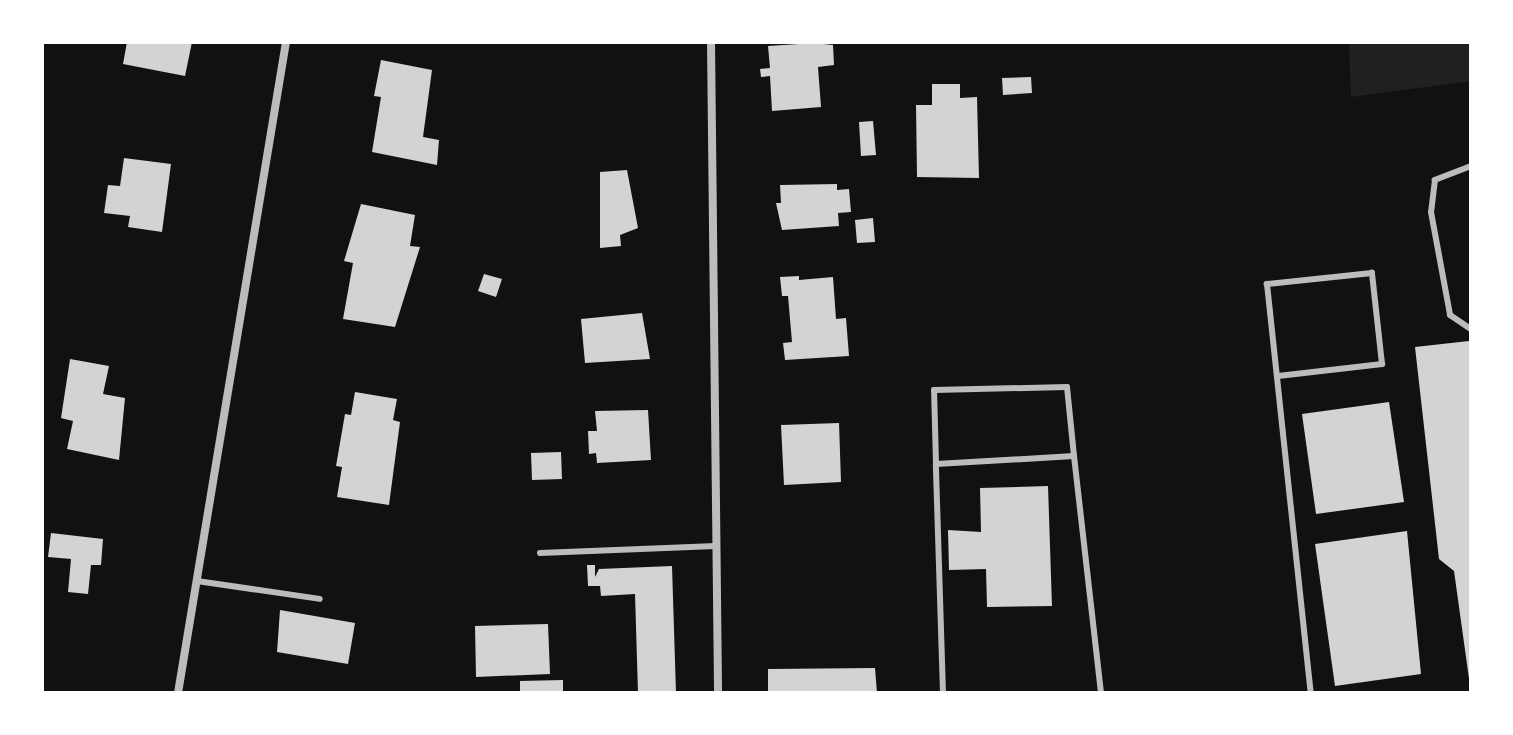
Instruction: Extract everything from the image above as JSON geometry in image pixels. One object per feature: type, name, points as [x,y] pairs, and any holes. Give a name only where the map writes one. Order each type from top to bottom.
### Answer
[{"type":"street","points":[[178,693],[286,42]]},
{"type":"street","points":[[711,42],[718,693]]},
{"type":"lane","points":[[1471,166],[1435,180],[1431,212],[1450,315],[1471,329]]},
{"type":"lane","points":[[1278,376],[1382,364],[1372,273],[1267,284],[1311,693]]},
{"type":"lane","points":[[943,693],[934,390],[1067,387],[1101,693]]},
{"type":"lane","points":[[936,464],[1074,456]]},
{"type":"lane","points":[[540,553],[716,546]]},
{"type":"lane","points":[[197,581],[320,599]]},
{"type":"shaded area","points":[[1349,42],[1471,42],[1471,81],[1351,97]]},
{"type":"building","points":[[127,42],[192,42],[185,76],[123,64]]},
{"type":"building","points":[[833,45],[834,65],[818,67],[821,107],[772,111],[770,76],[761,77],[760,69],[770,68],[768,46]]},
{"type":"building","points":[[381,60],[432,70],[423,137],[439,140],[437,165],[372,152],[381,97],[374,96]]},
{"type":"building","points":[[1031,77],[1032,93],[1003,95],[1002,78]]},
{"type":"building","points":[[932,84],[960,84],[960,98],[977,97],[979,178],[917,177],[916,105],[932,105]]},
{"type":"building","points":[[873,121],[876,155],[861,156],[859,122]]},
{"type":"building","points":[[124,158],[171,164],[162,232],[128,227],[130,216],[104,213],[108,185],[120,186]]},
{"type":"building","points":[[627,170],[638,228],[620,235],[621,246],[600,248],[600,172]]},
{"type":"building","points":[[837,184],[837,190],[849,189],[851,212],[838,213],[839,226],[782,230],[776,203],[781,203],[780,185]]},
{"type":"building","points":[[361,204],[415,215],[410,246],[420,247],[395,327],[343,319],[353,263],[344,261]]},
{"type":"building","points":[[873,218],[875,242],[857,243],[855,220]]},
{"type":"building","points":[[484,274],[502,279],[496,297],[478,291]]},
{"type":"building","points":[[799,276],[799,280],[833,277],[836,319],[846,318],[849,356],[785,360],[783,343],[792,342],[788,296],[782,296],[780,277]]},
{"type":"building","points":[[642,313],[650,359],[585,363],[581,319]]},
{"type":"building","points":[[1469,341],[1471,693],[1454,571],[1439,559],[1415,347]]},
{"type":"building","points":[[70,359],[109,366],[103,394],[125,398],[119,460],[67,449],[73,421],[61,418]]},
{"type":"building","points":[[355,392],[397,399],[393,420],[400,422],[389,505],[337,497],[342,467],[336,466],[345,414],[351,415]]},
{"type":"building","points":[[1389,402],[1404,502],[1316,514],[1302,414]]},
{"type":"building","points":[[648,410],[651,460],[597,463],[596,453],[589,454],[588,431],[597,431],[595,411]]},
{"type":"building","points":[[839,423],[841,482],[784,485],[781,425]]},
{"type":"building","points":[[561,452],[562,479],[532,480],[531,453]]},
{"type":"building","points":[[1048,486],[1052,606],[987,607],[986,569],[949,570],[948,530],[981,532],[980,488]]},
{"type":"building","points":[[1407,531],[1421,674],[1335,686],[1315,544]]},
{"type":"building","points":[[51,533],[103,539],[101,565],[91,565],[88,594],[68,592],[71,559],[48,557]]},
{"type":"building","points":[[587,565],[595,565],[595,577],[599,569],[672,566],[676,693],[638,693],[635,594],[601,596],[600,586],[588,586]]},
{"type":"building","points":[[280,610],[355,623],[348,664],[277,652]]},
{"type":"building","points":[[548,624],[550,674],[476,677],[475,626]]},
{"type":"building","points":[[875,668],[877,693],[768,693],[768,669]]},
{"type":"building","points":[[563,680],[563,693],[520,693],[520,681]]}]
